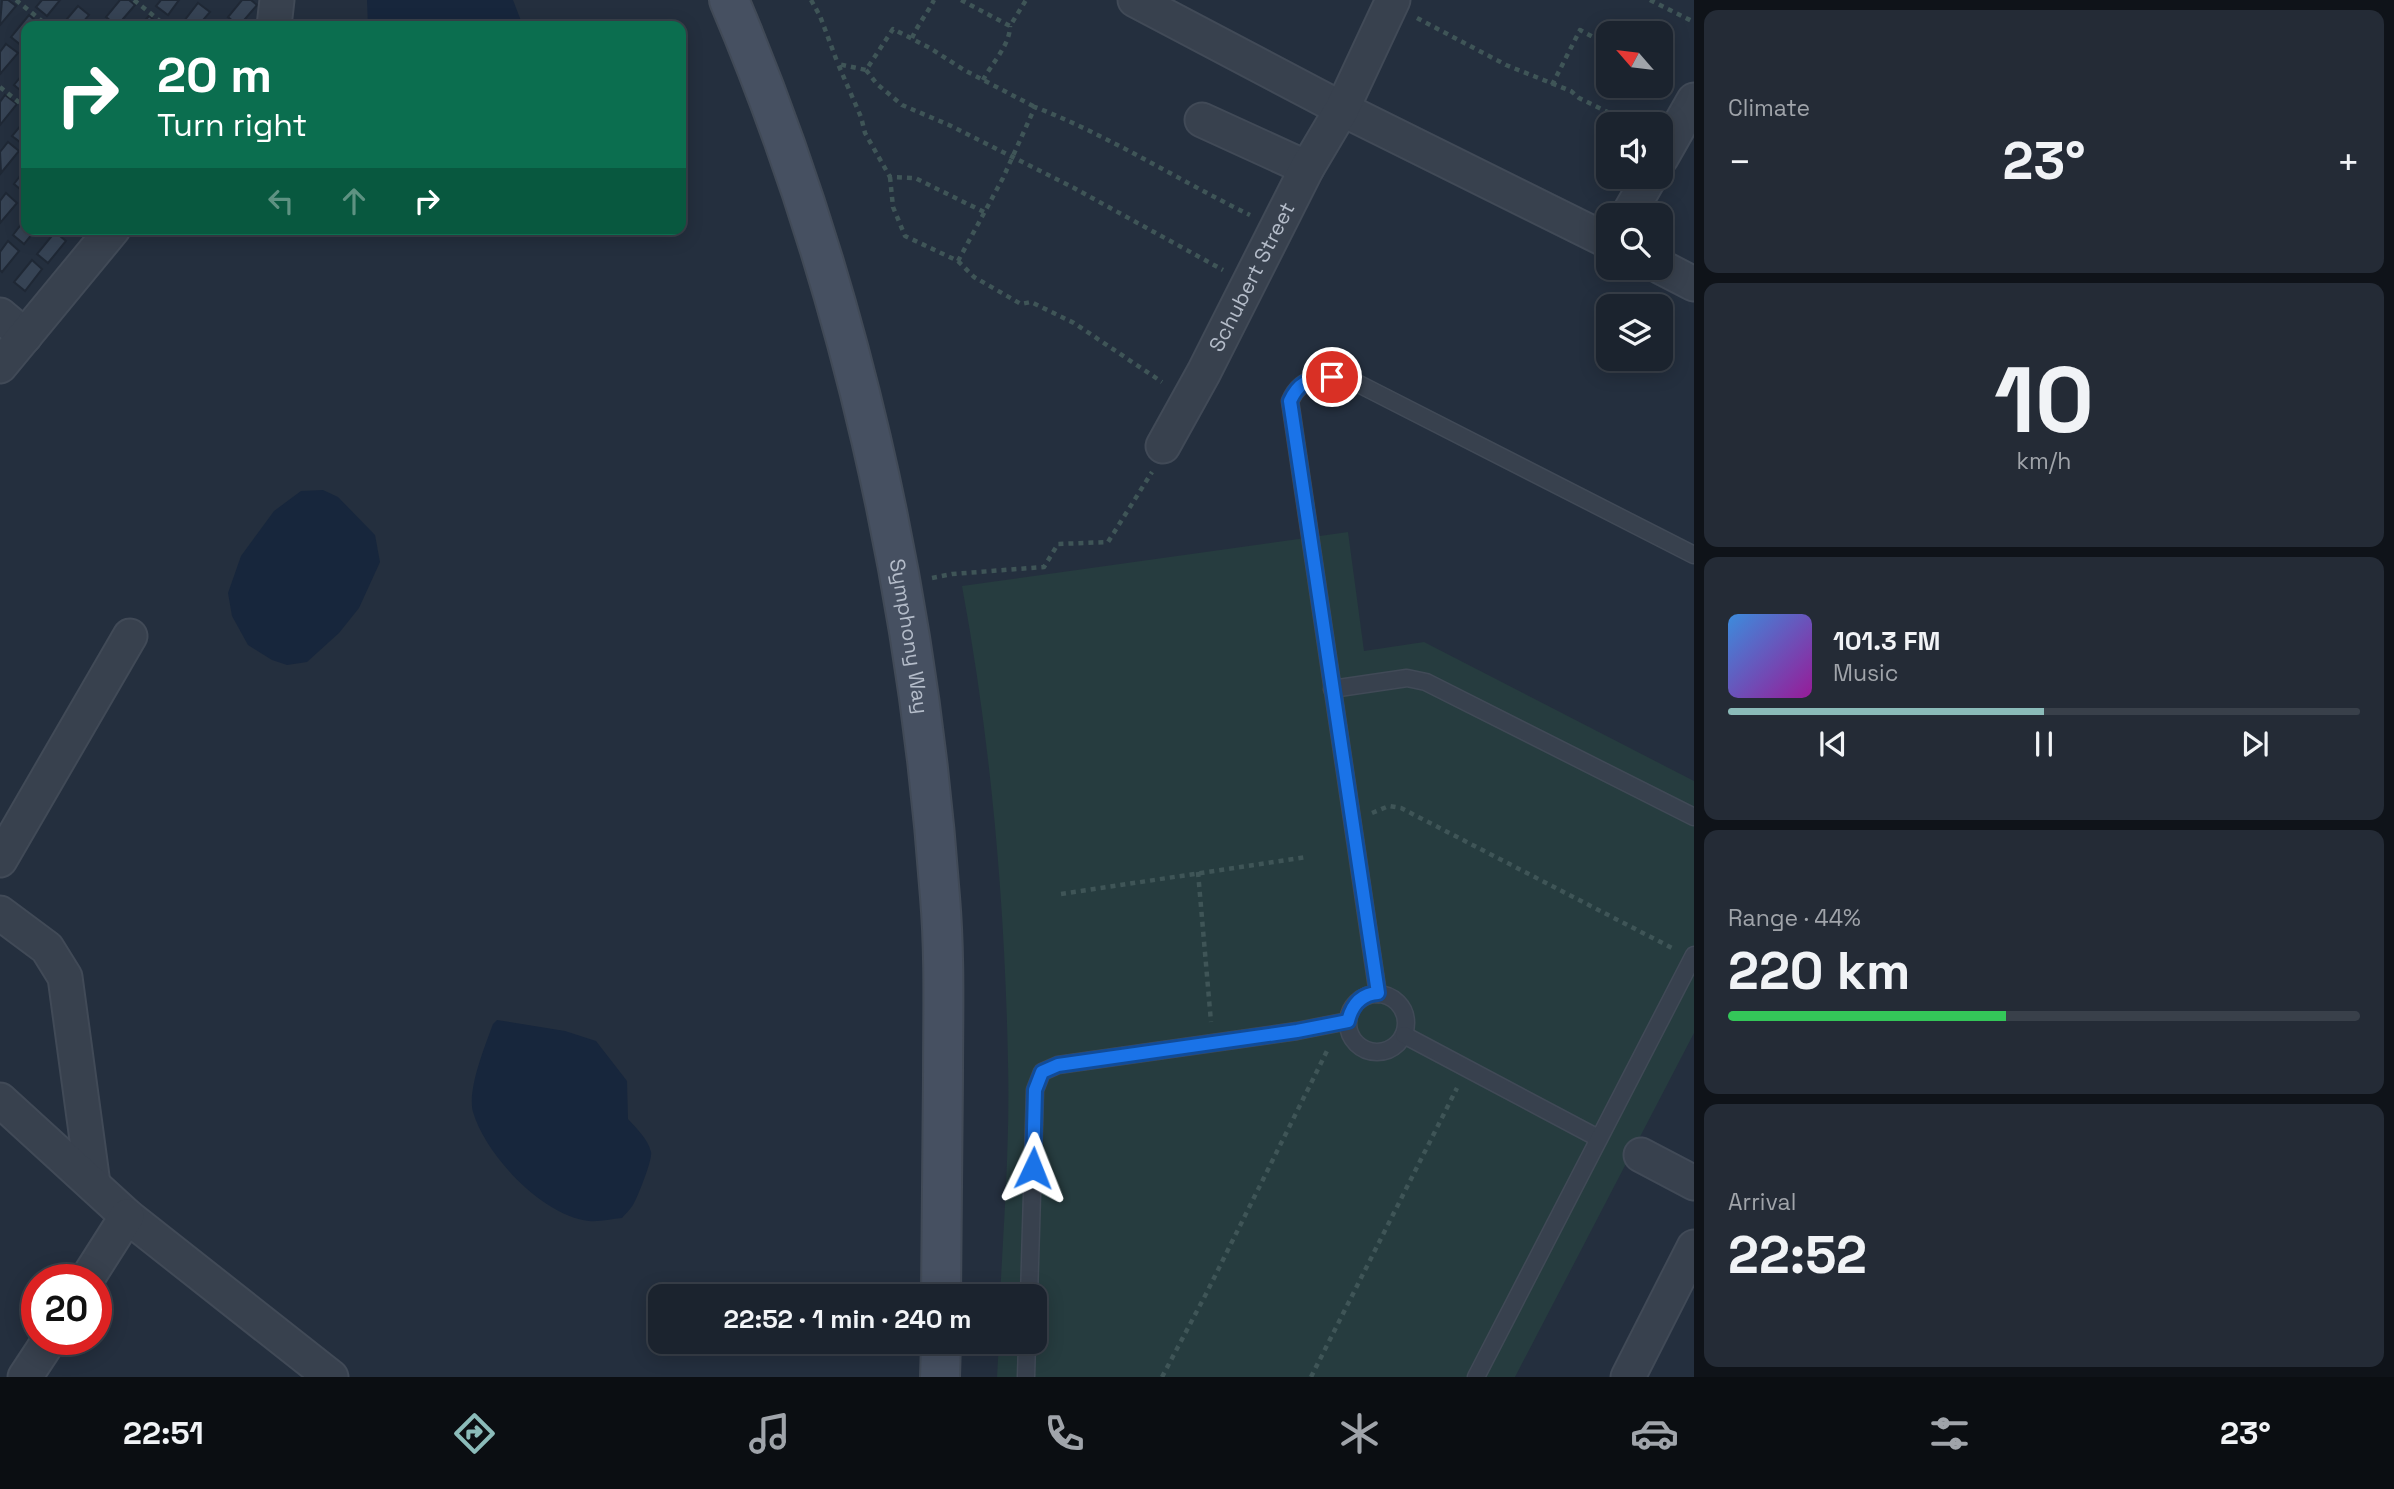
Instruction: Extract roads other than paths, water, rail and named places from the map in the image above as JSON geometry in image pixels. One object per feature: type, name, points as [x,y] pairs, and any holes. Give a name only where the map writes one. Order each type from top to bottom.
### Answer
[{"type":"main road","name":"Symphony Way","points":[[729,0],[779,126],[832,288],[867,419],[907,623],[927,765],[941,899],[941,1284]]},
{"type":"main road","points":[[940,1354],[940,1377]]},
{"type":"street","points":[[276,21],[278,0]]},
{"type":"street","points":[[1135,0],[1342,109],[1596,235]]},
{"type":"street","name":"Schubert Street","points":[[1163,446],[1307,168],[1342,109],[1392,2]]},
{"type":"street","points":[[1673,137],[1694,100]]},
{"type":"street","points":[[1202,120],[1307,168]]},
{"type":"street","points":[[0,366],[108,235]]},
{"type":"street","points":[[1673,273],[1694,284]]},
{"type":"street","points":[[0,315],[25,336]]},
{"type":"street","points":[[0,860],[130,636]]},
{"type":"street","points":[[0,913],[47,948],[65,977],[93,1184]]},
{"type":"street","points":[[0,1100],[127,1216],[331,1377]]},
{"type":"street","points":[[1641,1155],[1694,1182]]},
{"type":"street","points":[[97,1264],[127,1216]]},
{"type":"street","points":[[1633,1375],[1694,1247]]},
{"type":"street","points":[[26,1377],[40,1355]]},
{"type":"lane","points":[[1378,993],[1290,401],[1296,388],[1307,382],[1332,377],[1353,381],[1694,555]]},
{"type":"lane","points":[[1332,689],[1407,678],[1426,682],[1694,817]]},
{"type":"lane","points":[[1476,1377],[1693,957]]},
{"type":"lane","points":[[1028,1284],[1035,1090],[1042,1072],[1058,1065],[1213,1044],[1343,1022],[1359,999],[1371,994],[1378,993],[1395,998],[1407,1018],[1401,1040],[1393,1048],[1381,1052],[1362,1048],[1354,1041],[1343,1022]]},
{"type":"lane","points":[[1404,1035],[1598,1138]]},
{"type":"lane","points":[[1027,1354],[1028,1376]]},
{"type":"water","points":[[367,0],[513,0],[521,21],[368,21]]},
{"type":"water","points":[[323,490],[338,497],[375,535],[380,562],[359,608],[339,633],[307,662],[287,665],[272,660],[248,645],[232,616],[228,593],[241,556],[274,511],[301,491]]},
{"type":"water","points":[[497,1020],[565,1031],[596,1041],[627,1081],[628,1119],[645,1138],[651,1156],[635,1201],[622,1218],[589,1221],[571,1217],[553,1208],[519,1181],[490,1147],[473,1112],[472,1092],[493,1024]]}]
